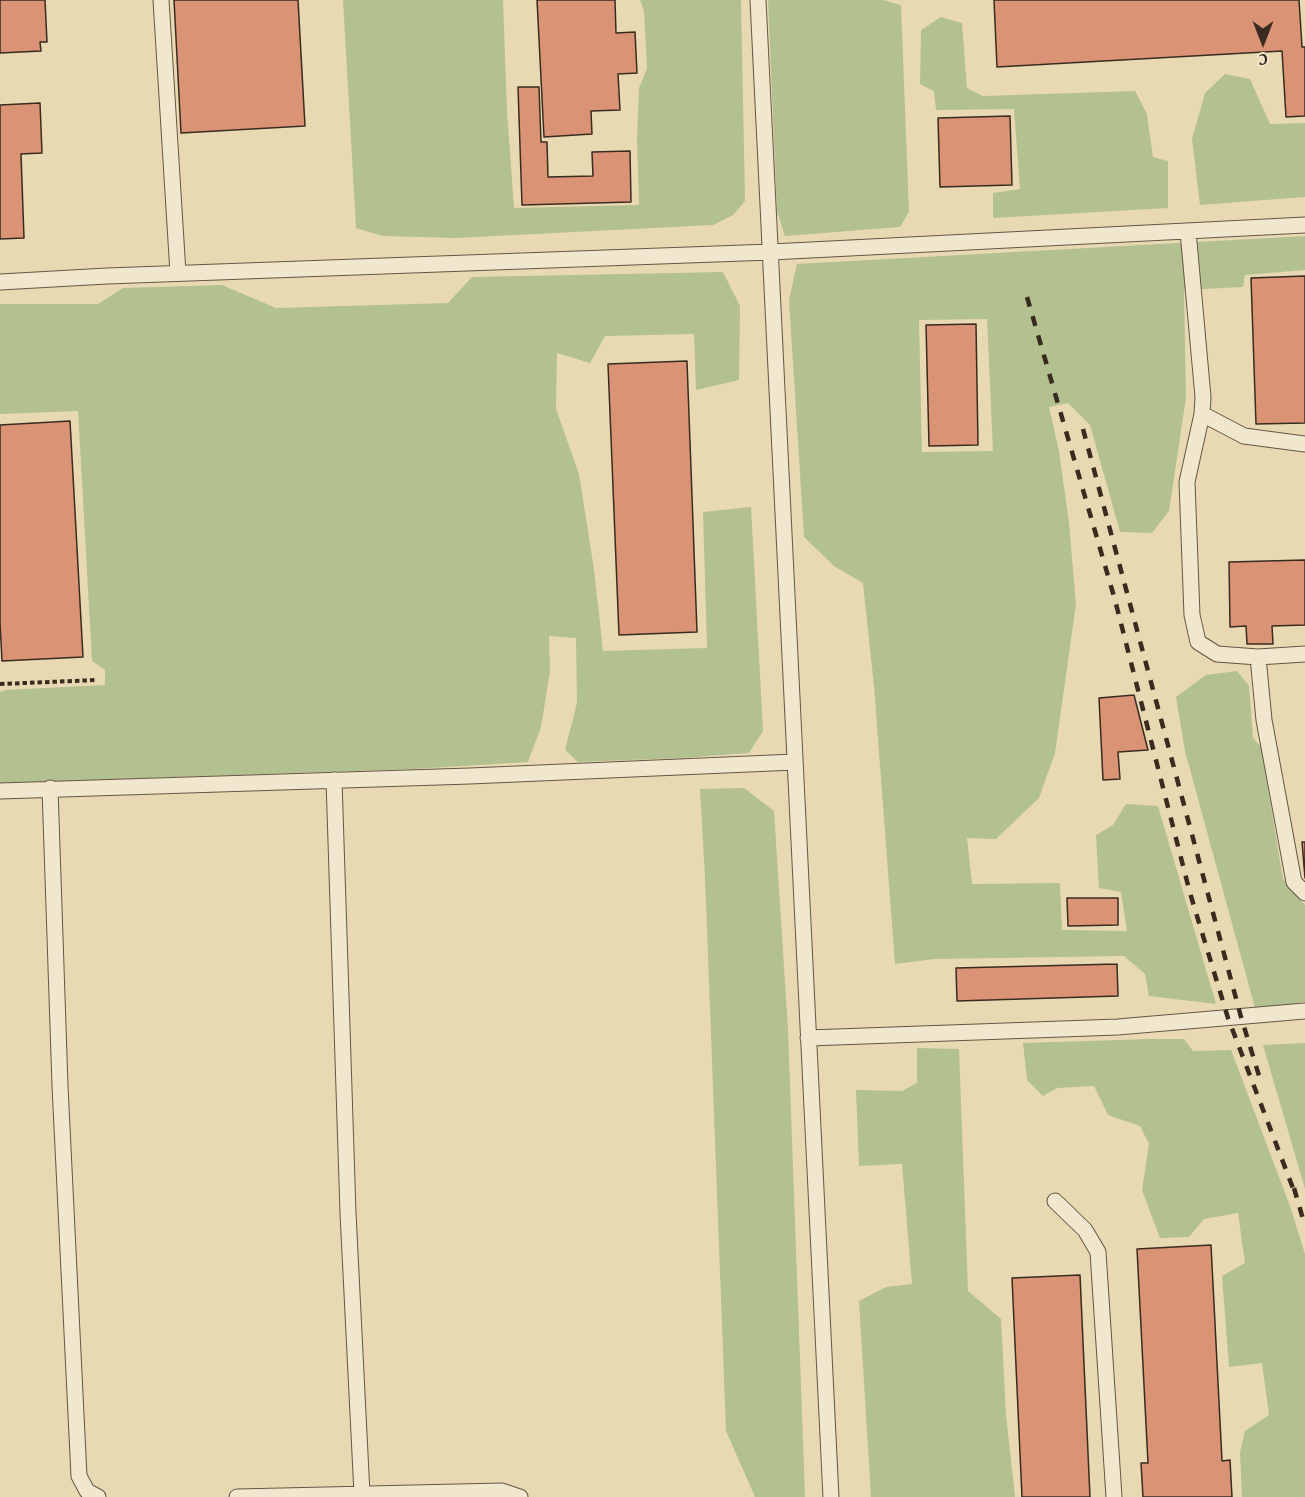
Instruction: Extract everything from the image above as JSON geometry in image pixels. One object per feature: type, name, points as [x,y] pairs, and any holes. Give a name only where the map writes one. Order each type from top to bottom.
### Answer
[{"type":"lane","points":[[161,0],[177,273]]},
{"type":"lane","points":[[758,0],[831,1497]]},
{"type":"lane","points":[[0,282],[177,273],[771,252],[1305,225]]},
{"type":"lane","points":[[1188,231],[1203,397],[1202,414],[1187,482],[1192,615],[1198,642],[1217,654],[1258,657],[1305,654]]},
{"type":"lane","points":[[1202,414],[1244,436],[1305,444]]},
{"type":"lane","points":[[1258,657],[1264,720],[1294,882],[1305,893]]},
{"type":"lane","points":[[0,791],[795,762]]},
{"type":"lane","points":[[334,780],[348,1190],[362,1494]]},
{"type":"lane","points":[[50,788],[60,1086],[79,1476],[87,1491],[98,1497]]},
{"type":"lane","points":[[808,1038],[1118,1028],[1305,1011]]},
{"type":"lane","points":[[1055,1201],[1085,1230],[1098,1252],[1114,1497]]},
{"type":"lane","points":[[237,1497],[502,1491],[520,1497]]},
{"type":"path","points":[[0,684],[97,680]]},
{"type":"green space","points":[[343,0],[503,0],[507,112],[514,208],[639,205],[637,139],[639,88],[647,69],[644,11],[640,0],[741,0],[745,201],[733,215],[713,225],[456,238],[382,236],[356,228]]},
{"type":"green space","points":[[768,0],[883,0],[901,5],[909,212],[900,227],[785,236],[777,211]]},
{"type":"green space","points":[[941,17],[962,23],[967,88],[983,96],[1135,91],[1147,114],[1153,157],[1168,161],[1168,208],[993,218],[993,193],[1020,189],[1014,109],[936,110],[934,91],[920,84],[921,30]]},
{"type":"green space","points":[[1225,74],[1250,79],[1270,124],[1305,123],[1305,197],[1200,205],[1192,139],[1205,93]]},
{"type":"green space","points":[[1305,236],[1305,270],[1245,275],[1243,287],[1184,290],[1186,398],[1169,511],[1152,533],[1120,532],[1090,425],[1068,403],[1049,407],[1059,451],[1069,523],[1076,604],[1055,753],[1039,798],[996,839],[967,838],[972,884],[1060,883],[1062,930],[1127,931],[1121,892],[1099,888],[1096,835],[1113,825],[1126,804],[1158,806],[1216,1004],[1149,996],[1145,974],[1124,956],[934,959],[895,964],[874,686],[863,583],[834,566],[804,537],[789,300],[797,264]],"holes":[[[987,319],[993,451],[922,452],[919,320]]]},
{"type":"green space","points":[[723,272],[740,306],[739,380],[696,390],[694,334],[605,336],[590,363],[557,353],[556,409],[579,474],[594,569],[603,651],[707,648],[703,512],[751,507],[763,731],[749,753],[578,762],[565,750],[577,703],[576,638],[549,636],[550,671],[541,727],[528,762],[414,769],[0,783],[0,692],[105,685],[105,670],[92,661],[78,411],[0,414],[0,304],[98,304],[123,288],[222,285],[276,308],[448,303],[472,277]]},
{"type":"green space","points":[[1237,671],[1249,686],[1253,738],[1261,747],[1283,879],[1305,905],[1305,1002],[1255,1008],[1185,751],[1176,697],[1206,675]]},
{"type":"green space","points":[[744,788],[774,811],[788,1029],[805,1497],[755,1497],[726,1431],[700,789]]},
{"type":"green space","points":[[1184,1039],[1193,1051],[1231,1050],[1290,1206],[1305,1254],[1305,1497],[1242,1497],[1240,1452],[1245,1431],[1269,1415],[1262,1363],[1229,1367],[1222,1276],[1245,1263],[1238,1213],[1204,1219],[1189,1237],[1160,1238],[1142,1190],[1149,1144],[1140,1126],[1108,1115],[1094,1086],[1057,1088],[1043,1096],[1027,1080],[1023,1043]]},
{"type":"green space","points":[[1305,1043],[1305,1189],[1263,1045]]},
{"type":"green space","points":[[917,1048],[959,1049],[968,1291],[1001,1319],[1006,1414],[1015,1497],[871,1497],[859,1301],[886,1287],[912,1284],[902,1164],[859,1166],[856,1090],[902,1091],[917,1083]]},
{"type":"building","points":[[0,0],[45,0],[47,42],[40,42],[41,51],[0,53]]},
{"type":"building","points":[[174,0],[298,0],[305,126],[181,133]]},
{"type":"building","points":[[537,0],[615,0],[616,33],[635,32],[637,73],[618,74],[620,110],[591,111],[592,134],[544,137]]},
{"type":"building","points":[[994,0],[1299,0],[1302,47],[1305,47],[1305,116],[1286,117],[1282,51],[997,67]]},
{"type":"building","points":[[518,87],[539,87],[541,142],[547,142],[548,177],[593,176],[592,152],[630,151],[631,202],[522,205]]},
{"type":"building","points":[[40,103],[42,153],[21,154],[24,238],[0,239],[0,105]]},
{"type":"building","points":[[1010,116],[1012,185],[940,187],[938,118]]},
{"type":"building","points":[[1305,276],[1305,423],[1256,424],[1251,278]]},
{"type":"building","points":[[976,324],[978,445],[929,446],[926,325]]},
{"type":"building","points":[[687,361],[697,632],[619,635],[608,364]]},
{"type":"building","points":[[70,421],[83,657],[2,661],[0,425]]},
{"type":"building","points":[[1305,560],[1305,625],[1272,626],[1273,644],[1247,644],[1246,626],[1230,627],[1229,562]]},
{"type":"building","points":[[1134,695],[1148,750],[1118,752],[1120,779],[1103,780],[1099,698]]},
{"type":"building","points":[[1302,842],[1305,842],[1305,878]]},
{"type":"building","points":[[1067,898],[1118,898],[1118,925],[1068,926]]},
{"type":"building","points":[[1117,964],[1118,996],[957,1001],[956,968]]},
{"type":"building","points":[[1211,1245],[1222,1461],[1230,1460],[1232,1497],[1143,1497],[1141,1463],[1148,1463],[1137,1249]]},
{"type":"building","points":[[1080,1275],[1090,1497],[1022,1497],[1012,1278]]},
{"type":"railway","points":[[1027,297],[1115,600],[1190,893],[1228,1018],[1296,1196]]},
{"type":"railway","points":[[1083,429],[1241,1017],[1260,1079]]},
{"type":"railway","points":[[1294,1188],[1305,1226]]}]
